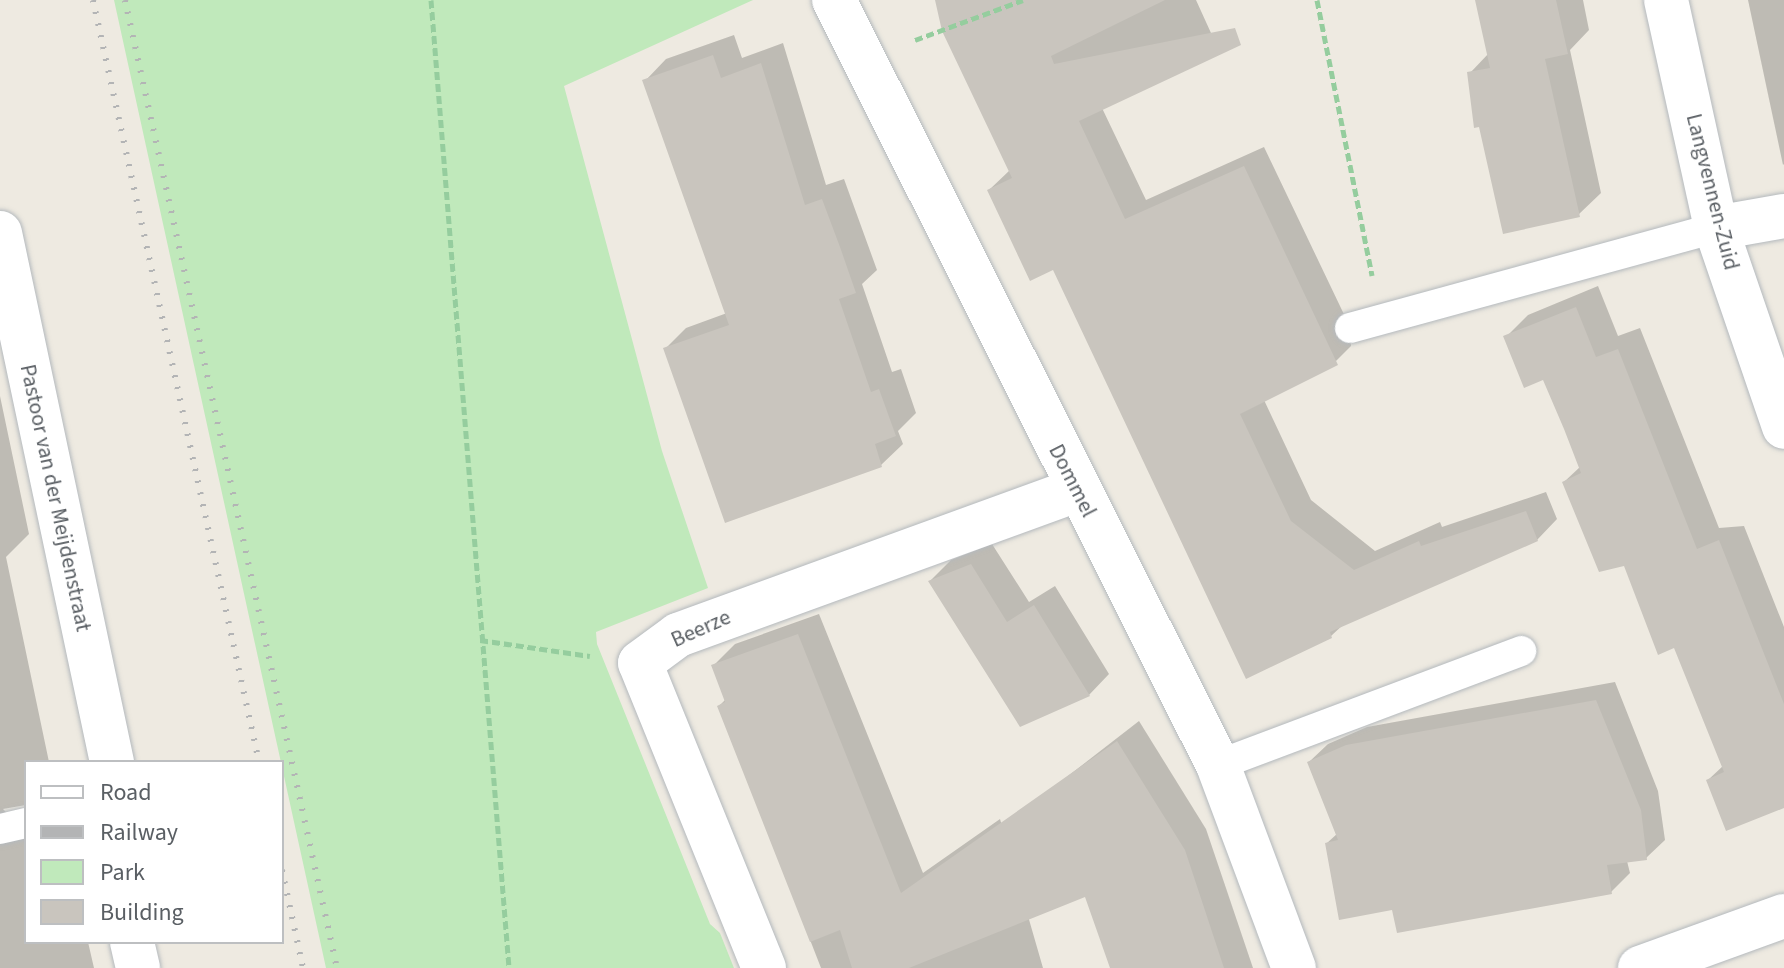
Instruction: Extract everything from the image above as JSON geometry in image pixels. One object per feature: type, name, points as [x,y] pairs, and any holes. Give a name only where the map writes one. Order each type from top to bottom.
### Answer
[{"type":"street","name":"Dommel","points":[[834,0],[1076,490],[1218,765],[1294,968]]},
{"type":"street","name":"Langvennen-Zuid","points":[[1666,0],[1716,228],[1784,427]]},
{"type":"street","points":[[1716,228],[1784,216]]},
{"type":"street","name":"Pastoor van der Meijdenstraat","points":[[0,233],[8,312],[112,760]]},
{"type":"street","name":"Beerze","points":[[640,663],[678,635],[1076,490]]},
{"type":"street","points":[[640,663],[764,968]]},
{"type":"street","points":[[1640,968],[1784,916]]},
{"type":"street","points":[[132,944],[138,968]]},
{"type":"lane","points":[[1350,328],[1716,228]]},
{"type":"lane","points":[[1218,765],[1521,651]]},
{"type":"lane","points":[[0,829],[24,823]]},
{"type":"path","points":[[431,0],[480,640],[509,968]]},
{"type":"path","points":[[867,67],[903,44],[1023,0]]},
{"type":"path","points":[[1317,0],[1381,320]]},
{"type":"path","points":[[480,640],[640,663]]},
{"type":"green space","points":[[114,0],[753,0],[564,86],[662,451],[708,588],[596,632],[597,644],[710,924],[720,933],[734,968],[326,968],[284,776],[284,760],[280,760]]},
{"type":"building","points":[[935,0],[1165,0],[1051,56],[1054,64],[1235,28],[1241,45],[1079,121],[1125,219],[1244,166],[1338,365],[1240,414],[1291,521],[1354,570],[1419,541],[1421,546],[1526,511],[1538,541],[1330,632],[1332,638],[1246,679],[1053,270],[1030,281],[987,190],[1012,178],[942,31]]},
{"type":"building","points":[[1475,0],[1556,0],[1568,54],[1545,59],[1580,217],[1503,234],[1479,127],[1474,128],[1467,72],[1490,68]]},
{"type":"building","points":[[713,55],[721,78],[761,63],[805,205],[822,199],[840,247],[856,293],[839,299],[871,392],[879,389],[896,436],[875,444],[882,467],[725,523],[663,348],[729,325],[642,80]]},
{"type":"building","points":[[1576,307],[1596,357],[1618,349],[1697,549],[1719,540],[1784,704],[1784,808],[1726,831],[1706,780],[1724,772],[1674,648],[1658,655],[1624,566],[1599,572],[1562,482],[1581,473],[1564,429],[1543,380],[1524,388],[1503,336]]},
{"type":"building","points":[[971,564],[1007,622],[1034,605],[1090,696],[1020,727],[928,581]]},
{"type":"building","points":[[798,634],[901,893],[1117,741],[1185,850],[1224,968],[1110,968],[1085,897],[909,968],[852,968],[840,930],[810,942],[717,706],[725,702],[711,665]]},
{"type":"building","points":[[1596,700],[1641,810],[1647,860],[1607,865],[1612,894],[1397,933],[1392,910],[1339,920],[1325,843],[1338,840],[1307,762],[1346,745]]},
{"type":"railway","points":[[93,0],[259,760]]},
{"type":"railway","points":[[125,0],[337,968]]},
{"type":"railway","points":[[284,879],[303,968]]}]
